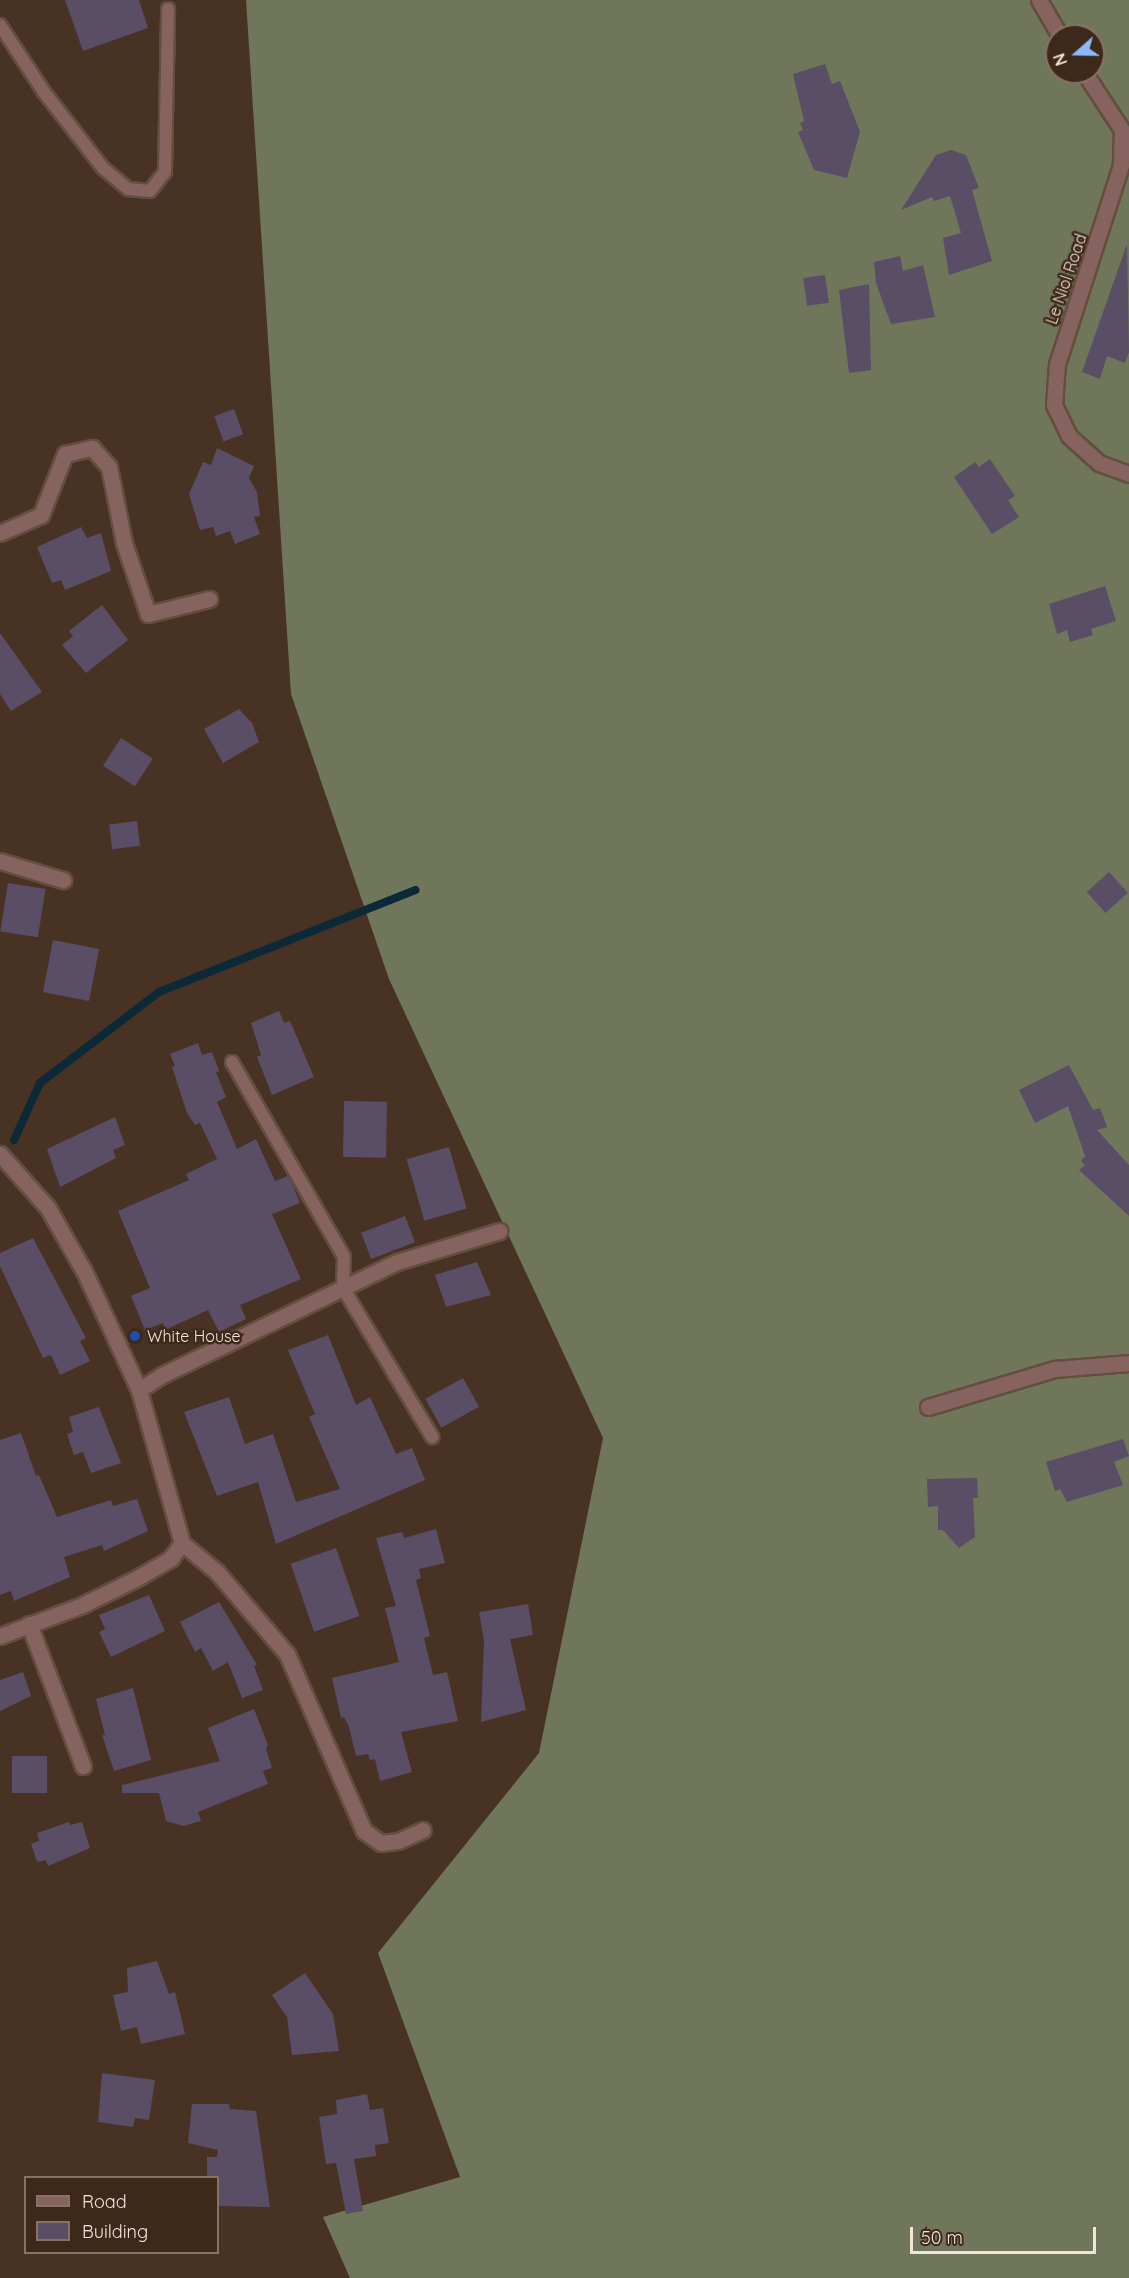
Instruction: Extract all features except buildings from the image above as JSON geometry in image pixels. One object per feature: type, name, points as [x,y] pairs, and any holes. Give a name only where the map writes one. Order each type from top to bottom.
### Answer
[{"type":"street","points":[[1039,0],[1053,24]]},
{"type":"street","name":"Le Niol Road","points":[[1092,84],[1122,130],[1121,165],[1057,363],[1054,405],[1069,436],[1099,463],[1129,474]]},
{"type":"street","points":[[0,533],[41,515],[64,454],[92,448],[109,467],[124,543],[147,614],[209,599]]},
{"type":"street","points":[[0,861],[63,880]]},
{"type":"street","points":[[0,1154],[48,1208],[84,1271],[139,1390],[182,1543],[217,1572],[287,1654],[364,1831],[381,1843],[398,1841],[423,1830]]},
{"type":"street","points":[[139,1390],[162,1375],[397,1262],[499,1232]]},
{"type":"street","points":[[928,1407],[1055,1369],[1129,1363]]},
{"type":"street","points":[[0,1636],[82,1605],[137,1578],[171,1558],[182,1543]]},
{"type":"street","points":[[29,1624],[83,1766]]},
{"type":"lane","points":[[0,25],[44,92],[103,168],[128,189],[150,191],[165,172],[168,9]]},
{"type":"lane","points":[[232,1062],[344,1257],[343,1288],[432,1437]]},
{"type":"green space","points":[[246,0],[1129,0],[1129,2278],[350,2278],[323,2217],[460,2177],[378,1953],[539,1753],[603,1438],[389,979],[291,694]]},
{"type":"waterway","points":[[14,1140],[40,1083],[159,992],[415,890]]},
{"type":"place","name":"White House","points":[[135,1336]]}]
